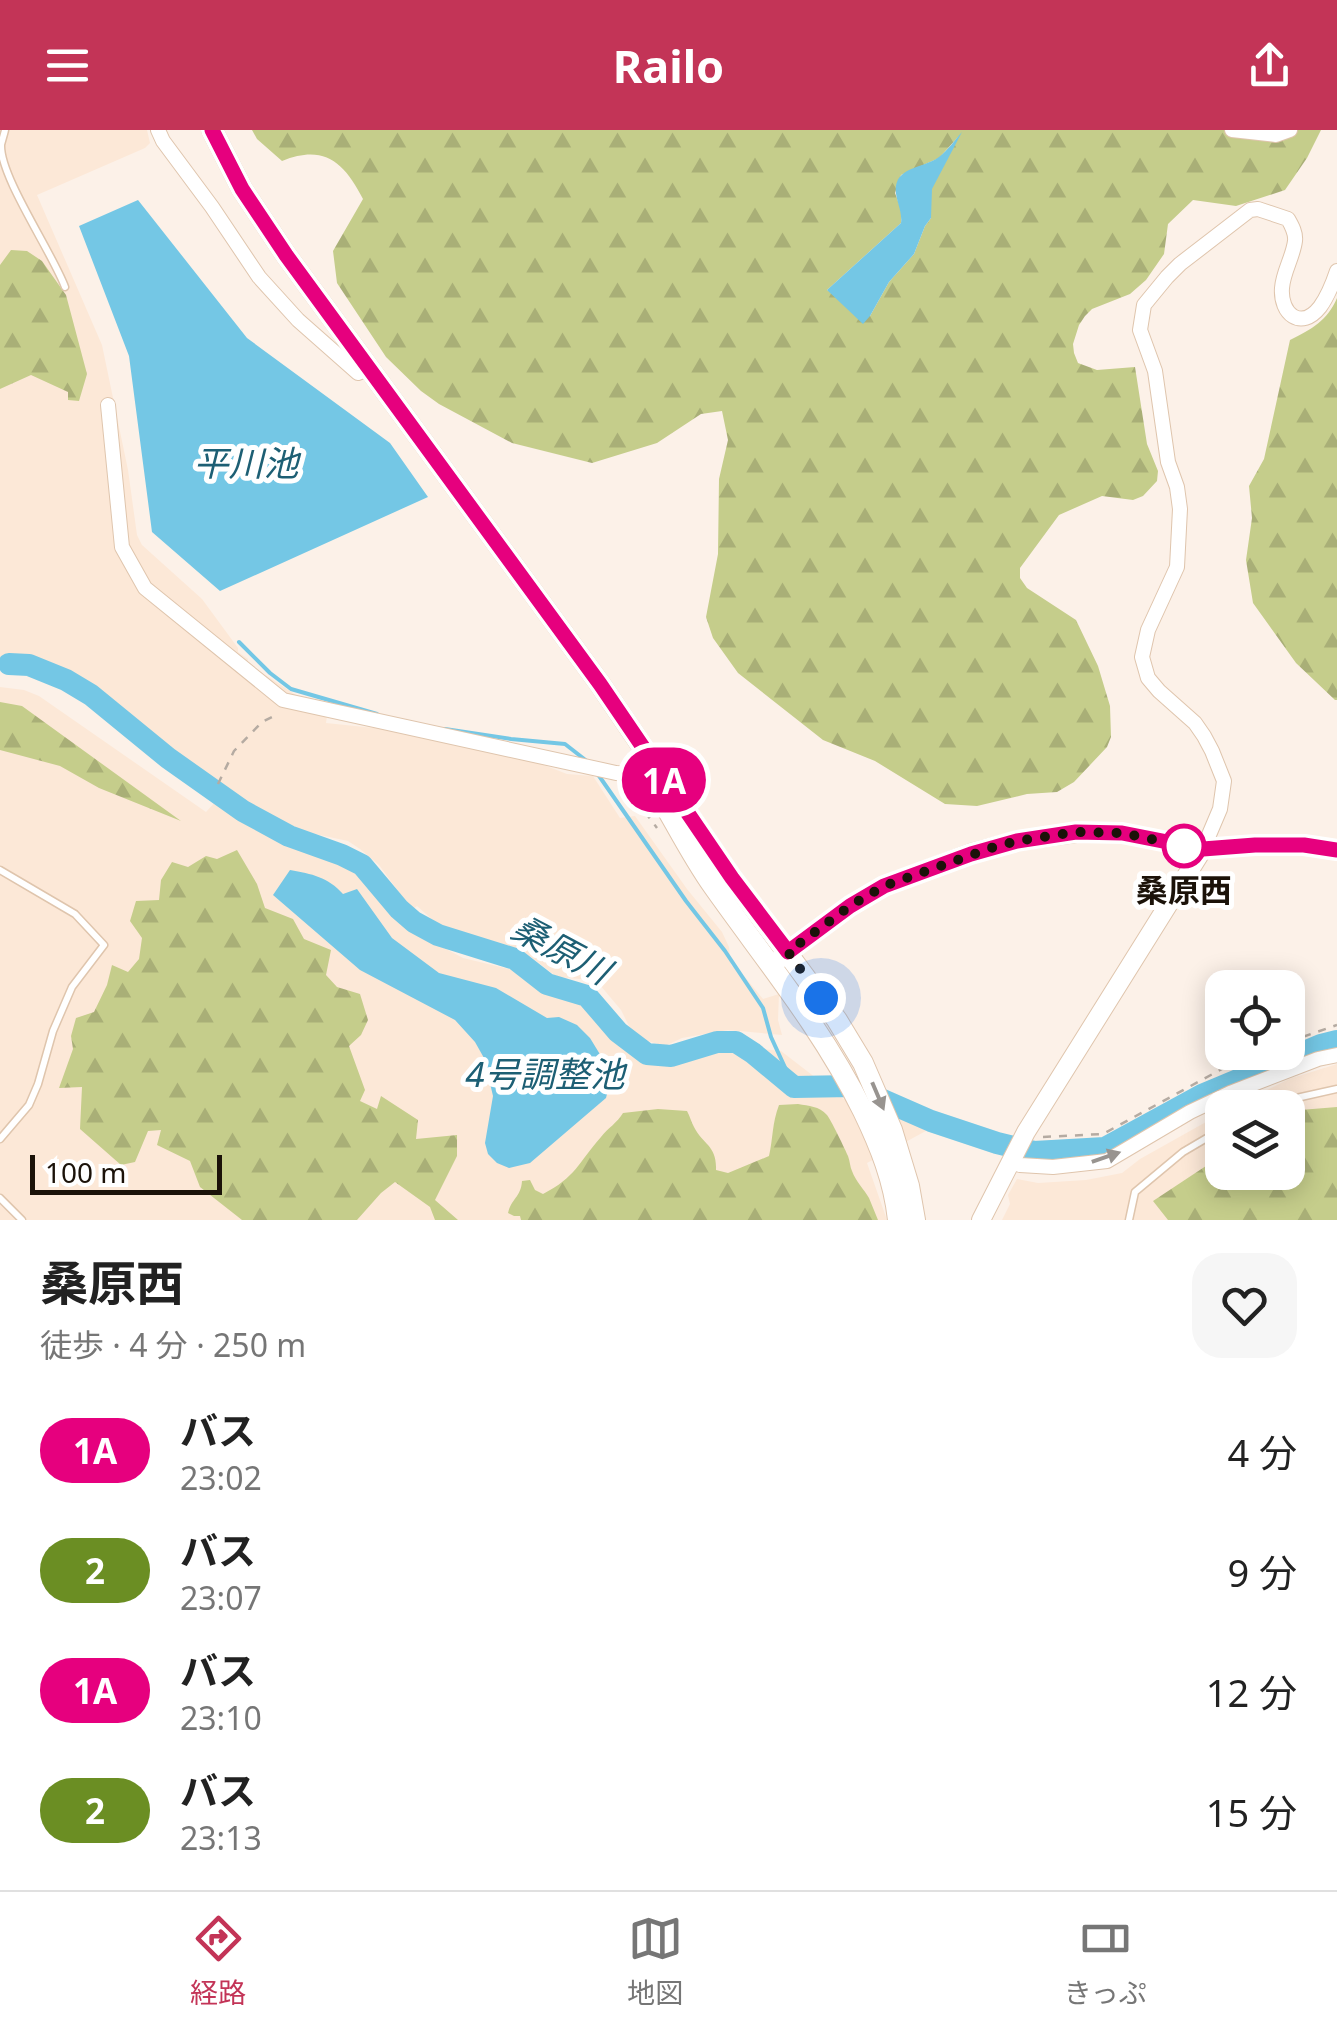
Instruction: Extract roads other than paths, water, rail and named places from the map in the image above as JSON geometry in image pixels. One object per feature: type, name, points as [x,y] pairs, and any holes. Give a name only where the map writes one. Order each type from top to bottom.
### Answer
[{"type":"main road","points":[[212,130],[242,189],[286,255],[600,684],[652,771],[732,878],[841,1066],[867,1119],[886,1162],[898,1220]]},
{"type":"main road","points":[[780,959],[837,1020],[864,1063],[892,1130],[915,1220]]},
{"type":"street","points":[[158,130],[268,287],[298,320],[358,373],[368,369]]},
{"type":"street","points":[[1232,130],[1276,135],[1290,130]]},
{"type":"street","points":[[981,1220],[1013,1159],[1033,1137],[1203,849],[1220,810],[1224,781],[1204,736],[1148,678],[1142,656],[1148,630],[1177,568],[1180,519],[1155,371],[1140,330],[1144,304],[1180,264],[1250,210],[1288,219],[1293,229],[1296,239],[1282,287],[1282,301],[1291,316],[1302,319],[1312,315],[1326,298],[1337,270]]},
{"type":"street","points":[[108,404],[122,548],[145,588],[283,700],[616,773],[652,771]]},
{"type":"street","points":[[780,959],[850,906],[884,886],[1017,841],[1076,832],[1122,833],[1203,849],[1304,845],[1337,850]]},
{"type":"street","points":[[1013,1159],[1020,1165],[1053,1166],[1107,1161],[1230,1092],[1337,1055]]},
{"type":"lane","points":[[5,130],[1,145],[5,169],[65,287]]},
{"type":"lane","points":[[0,870],[75,914],[104,946],[72,987],[29,1105],[0,1140]]},
{"type":"lane","points":[[1305,1096],[1337,1090]]},
{"type":"lane","points":[[1130,1220],[1135,1192],[1205,1138]]},
{"type":"lane","points":[[0,1198],[16,1218]]},
{"type":"water","points":[[962,132],[932,189],[931,218],[914,254],[889,282],[863,324],[827,290],[901,223],[896,192],[900,177],[939,157]]},
{"type":"water","name":"平川池","points":[[138,200],[247,338],[390,443],[428,497],[220,591],[152,532],[129,356],[79,226]]},
{"type":"water","name":"4号調整池","points":[[290,870],[319,877],[343,894],[357,889],[392,938],[439,973],[496,988],[547,1018],[559,1017],[577,1025],[590,1038],[612,1074],[606,1098],[530,1163],[509,1168],[497,1163],[488,1154],[485,1143],[493,1096],[484,1058],[475,1042],[455,1020],[360,970],[273,895]]},
{"type":"waterway","points":[[239,642],[291,689],[377,714]]},
{"type":"waterway","name":"桑原川","points":[[9,664],[29,665],[66,680],[243,811],[289,836],[362,865],[414,922],[438,935],[515,959],[547,984],[587,996],[618,1032],[647,1054],[671,1056],[717,1042],[736,1042],[794,1087],[851,1086],[931,1121],[1034,1152],[1105,1148],[1202,1095],[1337,1041]]},
{"type":"waterway","points":[[445,729],[565,744],[588,762]]},
{"type":"waterway","points":[[597,773],[763,1008],[771,1037],[794,1087]]},
{"type":"place","name":"桑原西","points":[[1184,846]]}]
